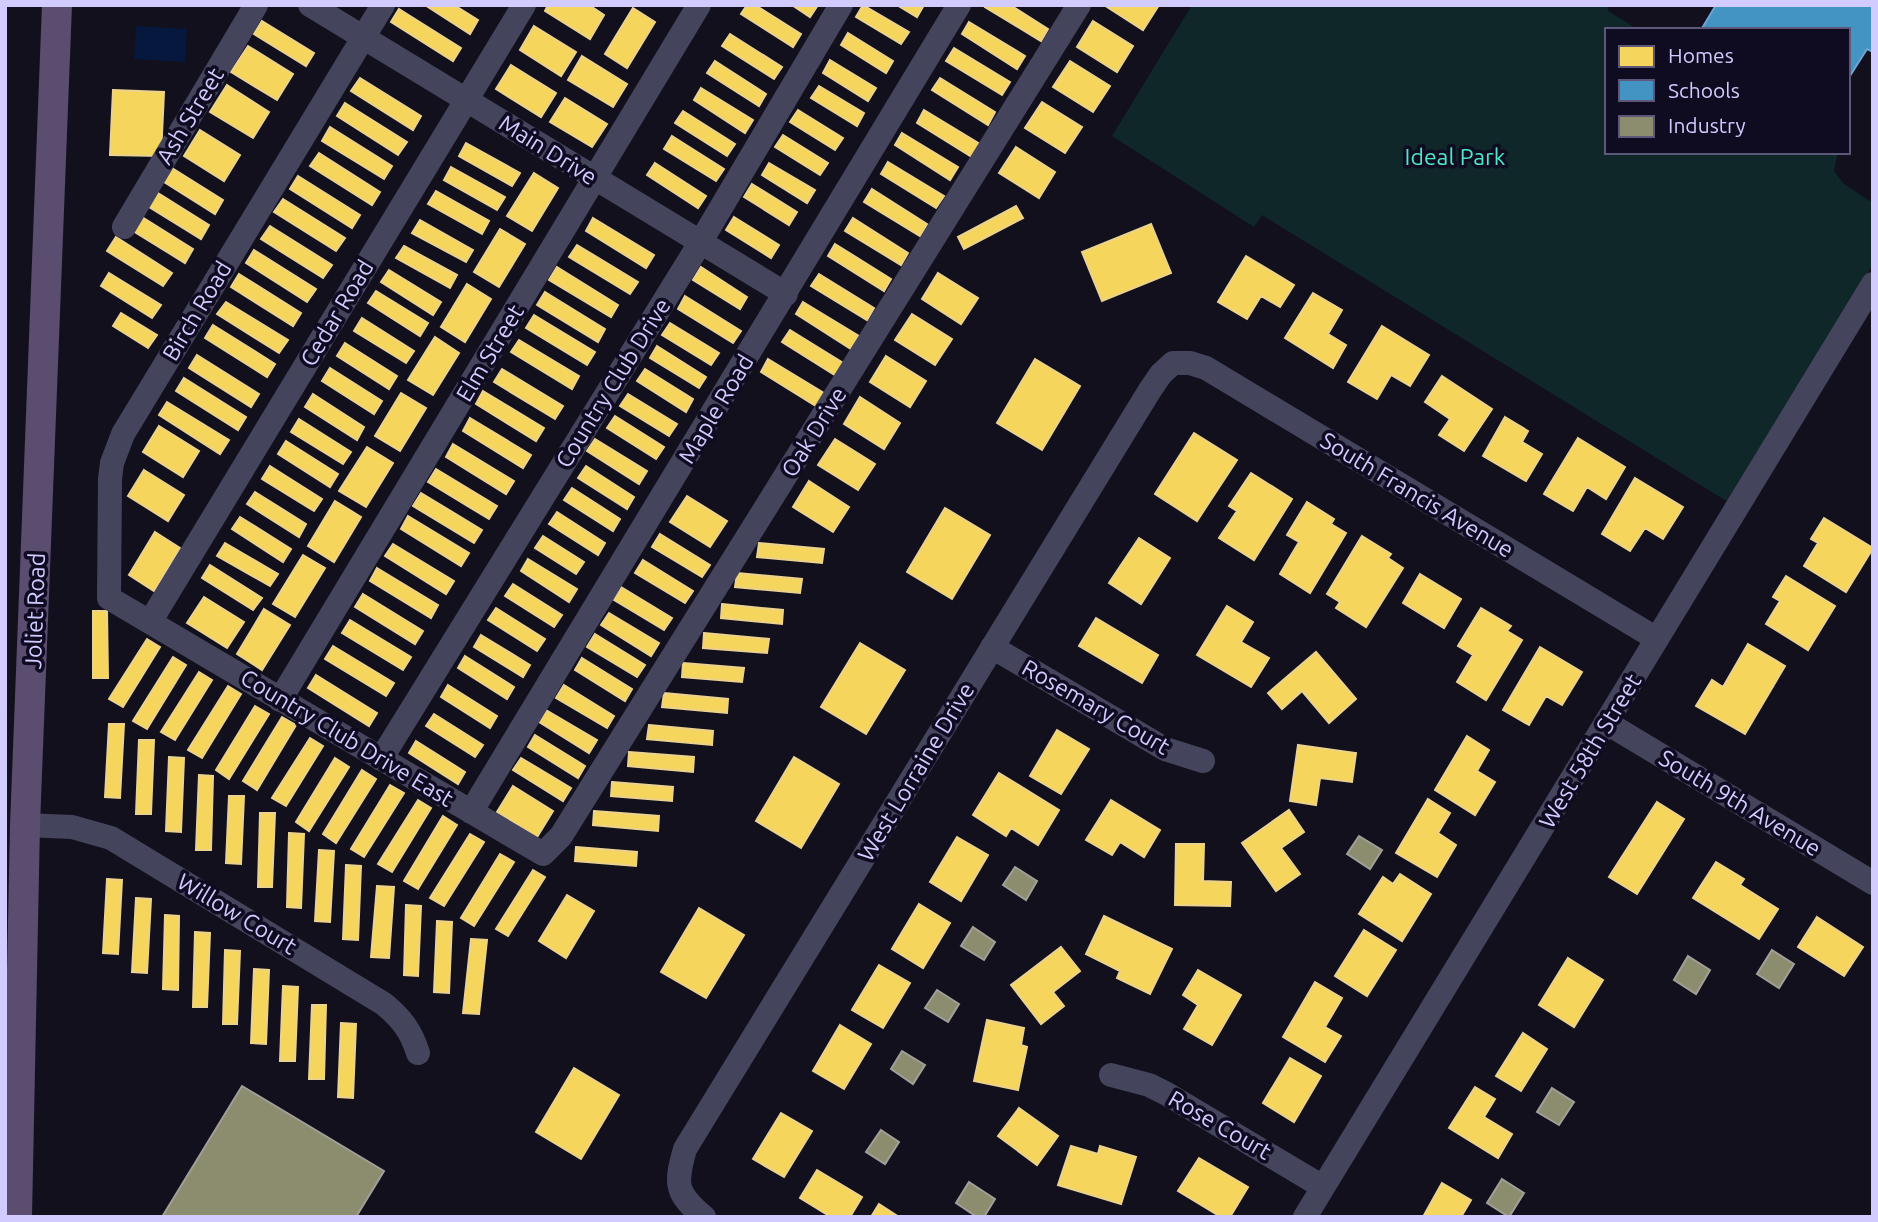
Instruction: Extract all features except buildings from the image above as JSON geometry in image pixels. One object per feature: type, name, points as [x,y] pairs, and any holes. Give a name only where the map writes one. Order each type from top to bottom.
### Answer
[{"type":"main road","name":"Joliet Road","points":[[17,1217],[26,825],[57,5]]},
{"type":"street","name":"Ash Street","points":[[124,226],[256,5]]},
{"type":"street","name":"Main Drive","points":[[310,5],[786,294]]},
{"type":"street","name":"Birch Road","points":[[150,622],[109,598],[110,479],[117,449],[137,409],[383,5]]},
{"type":"street","name":"Cedar Road","points":[[150,622],[524,5]]},
{"type":"street","name":"Elm Street","points":[[280,700],[699,5]]},
{"type":"street","name":"Country Club Drive","points":[[381,759],[700,243],[841,5]]},
{"type":"street","name":"Maple Road","points":[[471,812],[958,5]]},
{"type":"street","name":"Oak Drive","points":[[543,854],[561,836],[1079,5]]},
{"type":"street","name":"West 58th Street","points":[[1305,1217],[1873,284]]},
{"type":"street","name":"South Francis Avenue","points":[[1173,363],[1189,363],[1206,368],[1657,639]]},
{"type":"street","name":"West Lorraine Drive","points":[[704,1217],[691,1206],[679,1189],[679,1171],[685,1149],[1150,390],[1173,363]]},
{"type":"street","name":"Country Club Drive East","points":[[150,622],[543,854]]},
{"type":"street","name":"Rosemary Court","points":[[992,647],[1165,749],[1203,761]]},
{"type":"street","name":"South 9th Avenue","points":[[1607,723],[1873,883]]},
{"type":"street","name":"Willow Court","points":[[26,825],[72,827],[111,838],[384,1004],[400,1017],[411,1032],[418,1053]]},
{"type":"street","name":"Rose Court","points":[[1111,1075],[1149,1085],[1167,1094],[1323,1187]]},
{"type":"green space","name":"Ideal Park","points":[[1192,5],[1609,5],[1608,11],[1636,28],[1605,28],[1605,154],[1838,154],[1834,171],[1844,184],[1873,203],[1873,264],[1728,502],[1262,215],[1254,227],[1112,136]]},
{"type":"water","points":[[136,26],[187,29],[185,62],[134,59]]}]
